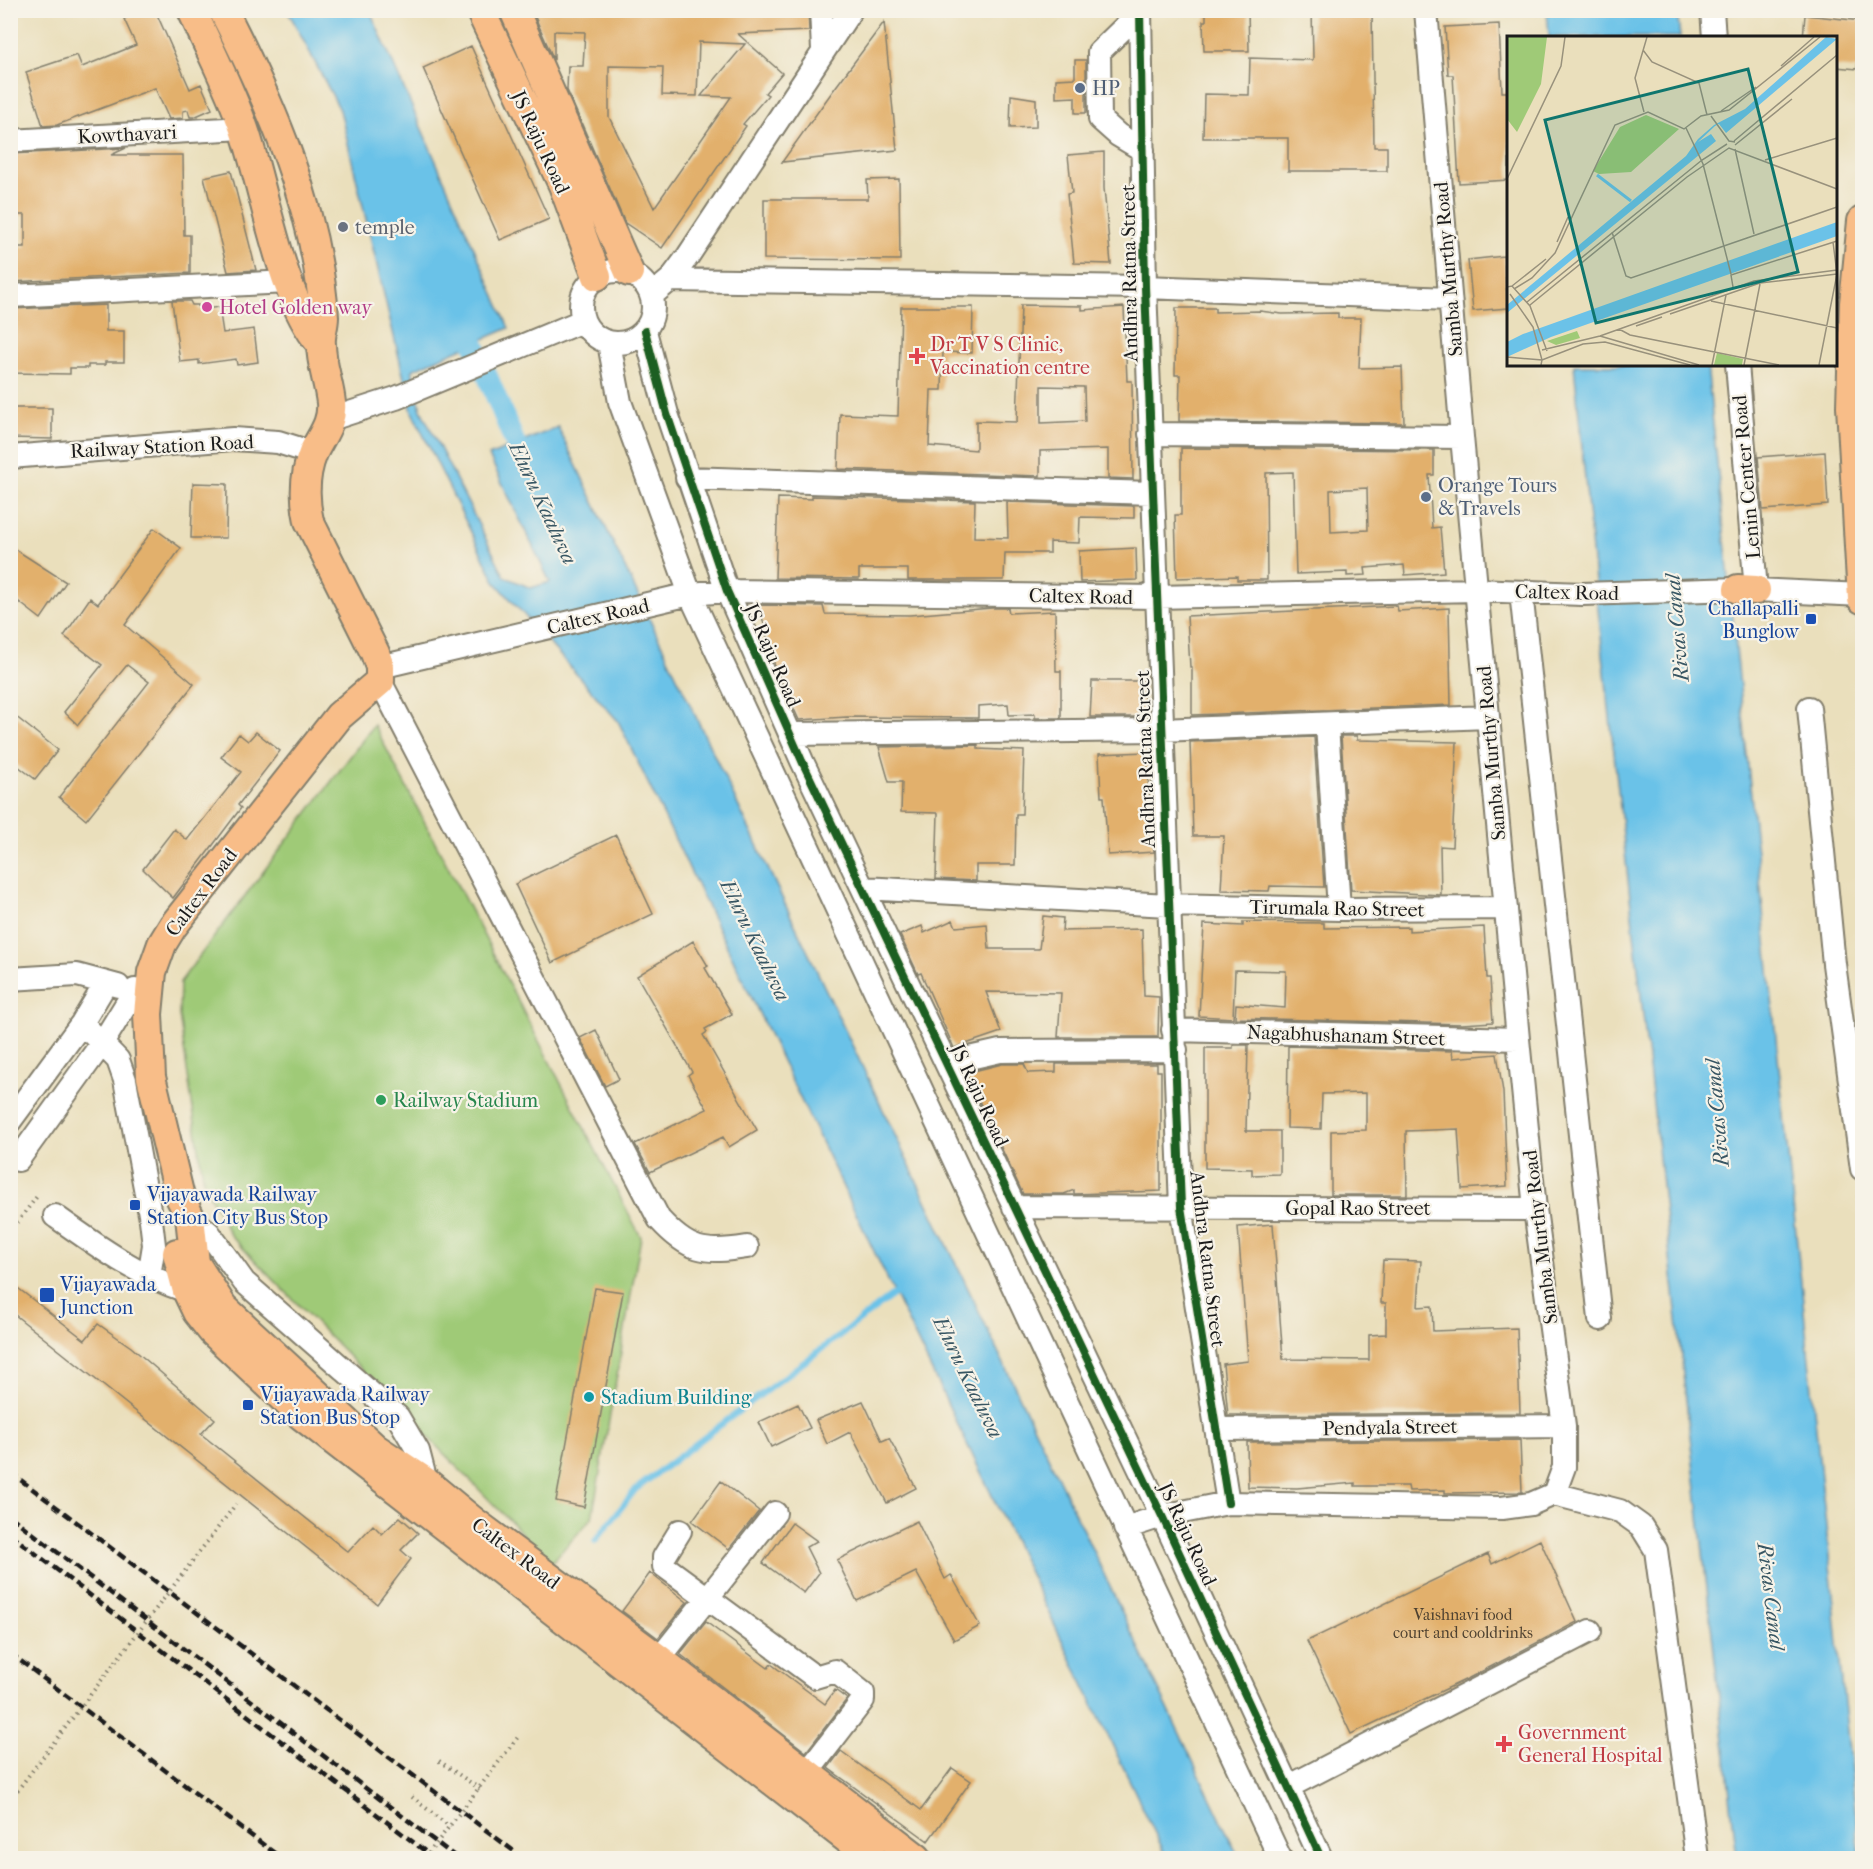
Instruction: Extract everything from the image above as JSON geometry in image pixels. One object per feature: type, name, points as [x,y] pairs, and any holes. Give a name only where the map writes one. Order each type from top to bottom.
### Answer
[{"type":"main road","points":[[192,10],[244,128],[289,282],[306,328],[321,344]]},
{"type":"main road","points":[[223,10],[274,117],[308,215],[322,294],[324,320],[321,344],[331,402],[331,419],[314,453],[306,480],[305,504],[309,521],[373,682]]},
{"type":"main road","name":"JS Raju Road","points":[[480,10],[562,185],[597,276]]},
{"type":"main road","name":"JS Raju Road","points":[[514,10],[629,272]]},
{"type":"main road","points":[[1862,596],[1851,406],[1857,342],[1863,221]]},
{"type":"main road","name":"Caltex Road","points":[[373,682],[339,716],[173,926],[142,993],[151,1077],[185,1207],[195,1263],[223,1307],[375,1448],[426,1482],[482,1528],[659,1659],[918,1858]]},
{"type":"main road","name":"Caltex Road","points":[[185,1207],[176,1249],[187,1291],[197,1312],[212,1331],[302,1416],[872,1858]]},
{"type":"street","points":[[821,10],[823,50]]},
{"type":"street","points":[[652,295],[670,280],[688,256],[823,50],[852,10]]},
{"type":"street","name":"Samba Murthy Road","points":[[1425,10],[1518,1039],[1535,1209],[1564,1425],[1564,1467],[1554,1494]]},
{"type":"street","points":[[1712,10],[1714,36]]},
{"type":"street","points":[[1140,11],[1099,52],[1100,119],[1118,135],[1143,150]]},
{"type":"street","name":"Andhra Ratna Street","points":[[1140,11],[1145,287],[1160,730],[1181,1207],[1228,1503]]},
{"type":"street","name":"Kowthavari","points":[[10,141],[244,128]]},
{"type":"street","points":[[613,270],[629,272],[643,281],[652,295],[653,314],[645,331],[629,342],[609,343],[593,336],[582,321],[580,304],[585,288],[597,276],[613,270]]},
{"type":"street","points":[[670,280],[1145,287],[1450,299]]},
{"type":"street","points":[[10,296],[289,282]]},
{"type":"street","points":[[331,419],[396,398],[582,321]]},
{"type":"street","name":"JS Raju Road","points":[[645,331],[687,478],[727,591],[790,734],[1322,1858]]},
{"type":"street","points":[[609,343],[620,402],[690,594],[1280,1858]]},
{"type":"street","name":"Lenin Center Road","points":[[1737,366],[1747,589]]},
{"type":"street","points":[[1150,435],[1462,437]]},
{"type":"street","name":"Railway Station Road","points":[[11,456],[233,439],[278,442],[314,453]]},
{"type":"street","points":[[687,478],[1152,493]]},
{"type":"street","name":"Caltex Road","points":[[373,682],[512,636],[690,594],[758,589],[1156,597],[1476,590],[1582,594],[1747,589],[1862,596]]},
{"type":"street","points":[[1521,592],[1600,1319]]},
{"type":"street","points":[[373,682],[659,1220],[685,1245],[709,1250],[747,1247]]},
{"type":"street","points":[[1809,708],[1834,964],[1863,1168]]},
{"type":"street","points":[[790,734],[1160,730],[1488,717]]},
{"type":"street","points":[[1328,725],[1339,909]]},
{"type":"street","name":"Tirumala Rao Street","points":[[864,888],[1168,905],[1339,909],[1506,908]]},
{"type":"street","points":[[10,979],[67,974],[142,993],[103,1042],[18,1160],[10,1154]]},
{"type":"street","points":[[10,1121],[82,1023],[106,983]]},
{"type":"street","points":[[82,1023],[103,1042],[118,1060],[125,1080],[151,1220],[154,1245],[149,1276]]},
{"type":"street","name":"Nagabhushanam Street","points":[[947,1063],[1009,1051],[1174,1040],[1518,1039]]},
{"type":"street","points":[[185,1207],[209,1233],[244,1282],[398,1417],[418,1451],[426,1482]]},
{"type":"street","name":"Gopal Rao Street","points":[[1014,1207],[1535,1209]]},
{"type":"street","points":[[55,1216],[110,1255],[149,1276],[187,1291]]},
{"type":"street","name":"Pendyala Street","points":[[1216,1430],[1564,1425]]},
{"type":"street","points":[[1125,1528],[1162,1516],[1228,1503],[1502,1508],[1531,1504],[1554,1494],[1620,1511],[1641,1526],[1656,1550],[1697,1858]]},
{"type":"street","points":[[659,1659],[775,1513]]},
{"type":"street","points":[[680,1531],[662,1562],[707,1599],[815,1677],[835,1671],[863,1693],[863,1700],[807,1773]]},
{"type":"street","points":[[1288,1787],[1590,1631]]},
{"type":"path","points":[[10,1232],[38,1195]]},
{"type":"path","points":[[10,1800],[236,1504]]},
{"type":"path","points":[[425,1858],[518,1737]]},
{"type":"path","points":[[439,1761],[480,1789]]},
{"type":"path","points":[[412,1797],[450,1827]]},
{"type":"green space","name":"Railway Stadium","points":[[374,725],[641,1237],[592,1518],[551,1563],[230,1235],[204,1184],[179,1015],[180,982]]},
{"type":"water","points":[[288,11],[370,11],[509,328],[412,370],[421,410],[505,577],[531,588],[550,582],[489,456],[558,427],[1239,1858],[1167,1858],[618,721],[496,583],[412,412],[340,110]]},
{"type":"water","points":[[1547,11],[1677,11],[1680,36],[1549,36]]},
{"type":"water","name":"Rivas Canal","points":[[1574,366],[1707,366],[1860,1858],[1737,1858],[1596,592]]},
{"type":"building","points":[[143,10],[155,10],[190,89],[201,84],[212,109],[194,117],[190,117],[188,110],[183,111],[183,118],[169,119],[155,88],[57,125],[43,126],[26,72],[77,55],[82,67],[136,45],[124,19]]},
{"type":"building","points":[[532,10],[808,10],[809,31],[738,34],[782,73],[765,93],[768,95],[743,124],[746,126],[662,248],[625,223],[567,90],[568,66],[583,66],[585,32],[554,31],[554,60]],"holes":[[[699,42],[745,44],[701,96],[731,97],[654,208],[609,117],[609,66],[663,67],[662,95],[697,96]]]},
{"type":"building","points":[[1206,10],[1248,10],[1249,51],[1204,51],[1203,21],[1206,21]]},
{"type":"building","points":[[1312,10],[1372,10],[1374,147],[1387,147],[1387,171],[1288,171],[1288,138],[1203,138],[1204,94],[1249,95],[1250,58],[1313,60]]},
{"type":"building","points":[[1805,15],[1862,21],[1857,69],[1837,67],[1837,36],[1803,36]]},
{"type":"building","points":[[884,22],[897,150],[782,162],[832,92]]},
{"type":"building","points":[[1499,24],[1502,92],[1507,92],[1507,180],[1459,183],[1453,75],[1448,75],[1445,27]]},
{"type":"building","points":[[471,46],[549,219],[500,240],[423,68]]},
{"type":"building","points":[[1075,60],[1086,60],[1086,113],[1075,113],[1075,97],[1056,98],[1056,79],[1075,78]]},
{"type":"building","points":[[1011,95],[1036,99],[1036,127],[1010,128]]},
{"type":"building","points":[[126,148],[111,155],[183,155],[184,235],[190,235],[190,273],[10,282],[10,247],[25,247],[25,215],[10,215],[10,154]]},
{"type":"building","points":[[1104,152],[1104,188],[1111,264],[1074,263],[1067,194],[1072,193],[1068,155]]},
{"type":"building","points":[[231,171],[256,270],[228,272],[204,177]]},
{"type":"building","points":[[899,179],[900,260],[764,259],[764,199],[868,199],[867,180]]},
{"type":"building","points":[[1504,256],[1507,308],[1473,311],[1468,260]]},
{"type":"building","points":[[172,301],[190,301],[192,305],[198,305],[199,310],[219,307],[223,333],[254,329],[258,362],[237,365],[236,359],[199,364],[199,360],[180,362]]},
{"type":"building","points":[[106,305],[106,331],[124,331],[124,362],[105,362],[105,365],[88,365],[88,368],[70,368],[70,374],[10,373],[10,309]]},
{"type":"building","points":[[1021,305],[1082,306],[1082,310],[1124,307],[1127,381],[1132,381],[1133,479],[1108,478],[1108,449],[1040,451],[1040,476],[838,469],[840,414],[898,416],[901,307],[973,307],[972,353],[943,352],[942,390],[931,390],[929,446],[976,450],[976,421],[1017,422]],"holes":[[[1041,386],[1084,387],[1085,421],[1041,423]]]},
{"type":"building","points":[[1176,308],[1215,308],[1215,312],[1338,313],[1338,318],[1361,318],[1359,368],[1402,367],[1404,423],[1179,421],[1180,375],[1175,375]]},
{"type":"building","points":[[10,408],[52,408],[52,439],[10,438]]},
{"type":"building","points":[[1181,448],[1434,450],[1434,475],[1429,475],[1432,528],[1440,527],[1444,572],[1405,575],[1404,565],[1365,568],[1366,575],[1347,576],[1347,572],[1296,574],[1293,472],[1266,473],[1267,580],[1237,580],[1237,576],[1177,578],[1175,515],[1181,515]],"holes":[[[1367,488],[1368,530],[1331,532],[1330,490]]]},
{"type":"building","points":[[1825,452],[1828,505],[1763,510],[1758,457]]},
{"type":"building","points":[[193,483],[227,484],[226,538],[191,538]]},
{"type":"building","points":[[812,496],[975,501],[974,537],[1008,538],[1007,502],[1134,506],[1134,518],[1080,517],[1079,543],[1050,542],[1050,553],[1005,553],[1004,580],[908,580],[908,569],[859,569],[859,579],[775,578],[778,498],[812,499]]},
{"type":"building","points":[[154,528],[181,548],[125,625],[194,684],[86,820],[59,797],[149,682],[127,665],[78,725],[64,712],[102,665],[64,636],[90,598],[98,604]]},
{"type":"building","points":[[10,546],[66,582],[41,619],[10,595]]},
{"type":"building","points":[[1136,548],[1137,580],[1080,582],[1079,551]]},
{"type":"building","points":[[759,605],[823,606],[825,614],[910,615],[992,608],[1008,608],[1009,613],[1055,611],[1056,671],[1061,671],[1061,718],[1035,718],[1035,714],[1009,715],[1008,704],[978,706],[978,718],[847,717],[799,720],[775,667]]},
{"type":"building","points":[[1397,606],[1398,611],[1449,608],[1451,705],[1192,715],[1192,667],[1190,667],[1187,616]]},
{"type":"building","points":[[1092,681],[1143,681],[1145,717],[1090,717]]},
{"type":"building","points":[[10,712],[58,750],[35,779],[10,760]]},
{"type":"building","points":[[256,732],[280,751],[238,805],[241,808],[173,898],[143,869],[174,829],[187,840],[241,772],[221,757],[239,734],[248,741]]},
{"type":"building","points":[[1341,736],[1357,736],[1357,740],[1457,742],[1452,847],[1440,846],[1441,895],[1351,890]]},
{"type":"building","points":[[1314,737],[1324,887],[1270,886],[1269,891],[1221,890],[1224,836],[1193,836],[1190,742]]},
{"type":"building","points":[[978,745],[978,749],[1024,751],[1022,814],[1016,814],[1015,865],[976,865],[976,881],[936,879],[938,813],[901,812],[902,782],[889,782],[879,747]]},
{"type":"building","points":[[1146,752],[1154,852],[1108,855],[1104,797],[1101,797],[1099,754]]},
{"type":"building","points":[[616,835],[653,914],[552,963],[515,884]]},
{"type":"building","points":[[1043,916],[1063,918],[1062,931],[1142,929],[1144,996],[1159,997],[1158,1037],[1058,1037],[1061,993],[986,992],[1001,1032],[954,1048],[921,973],[918,974],[900,935],[922,926],[924,933],[953,920],[956,927],[987,924],[989,949],[1039,949]]},
{"type":"building","points":[[1243,922],[1324,923],[1324,928],[1409,927],[1409,931],[1484,927],[1487,978],[1490,978],[1493,1022],[1462,1024],[1235,1018],[1236,1004],[1285,1008],[1286,971],[1235,970],[1233,1018],[1199,1016],[1204,924],[1243,926]]},
{"type":"building","points":[[693,941],[708,966],[705,968],[732,1014],[705,1029],[707,1032],[703,1035],[757,1130],[729,1147],[723,1137],[650,1172],[635,1144],[707,1109],[688,1075],[692,1072],[637,976]]},
{"type":"building","points":[[596,1030],[619,1079],[605,1086],[580,1038]]},
{"type":"building","points":[[1233,1045],[1248,1045],[1246,1131],[1280,1131],[1280,1174],[1252,1175],[1252,1169],[1205,1168],[1205,1048],[1233,1048]]},
{"type":"building","points":[[1288,1046],[1452,1051],[1453,1058],[1497,1054],[1503,1092],[1507,1186],[1462,1189],[1458,1129],[1406,1131],[1407,1195],[1331,1195],[1331,1131],[1366,1130],[1366,1093],[1322,1094],[1321,1129],[1287,1128]]},
{"type":"building","points":[[1002,1064],[1024,1064],[1028,1073],[1056,1072],[1056,1064],[1157,1064],[1157,1071],[1161,1071],[1161,1191],[1074,1194],[1074,1190],[1064,1194],[1023,1194],[966,1073]]},
{"type":"building","points":[[1273,1224],[1283,1359],[1369,1360],[1369,1335],[1386,1334],[1386,1303],[1381,1303],[1383,1260],[1421,1261],[1418,1307],[1432,1306],[1433,1331],[1517,1328],[1520,1413],[1228,1415],[1223,1364],[1248,1361],[1238,1227]]},
{"type":"building","points":[[10,1282],[85,1340],[98,1324],[131,1347],[215,1419],[201,1434],[348,1552],[373,1525],[382,1534],[400,1517],[418,1533],[401,1550],[411,1559],[377,1604],[10,1311]]},
{"type":"building","name":"Stadium Building","points":[[595,1288],[623,1292],[584,1507],[556,1501]]},
{"type":"building","points":[[863,1401],[882,1441],[889,1438],[916,1488],[887,1503],[850,1432],[827,1444],[816,1420]]},
{"type":"building","points":[[798,1404],[810,1428],[771,1447],[759,1422]]},
{"type":"building","points":[[1520,1440],[1522,1492],[1445,1493],[1445,1490],[1409,1491],[1408,1486],[1355,1486],[1355,1483],[1297,1488],[1248,1487],[1247,1442]]},
{"type":"building","points":[[721,1481],[759,1511],[729,1549],[692,1521]]},
{"type":"building","points":[[917,1521],[945,1579],[951,1575],[980,1626],[954,1640],[916,1572],[857,1601],[837,1560]]},
{"type":"building","points":[[792,1523],[817,1541],[806,1547],[819,1573],[804,1593],[763,1563]]},
{"type":"building","points":[[1540,1540],[1577,1622],[1469,1678],[1351,1734],[1307,1641],[1488,1554],[1492,1564]]},
{"type":"building","points":[[650,1573],[687,1602],[658,1638],[622,1611]]},
{"type":"building","points":[[706,1622],[768,1668],[771,1664],[825,1704],[835,1690],[847,1699],[806,1752],[680,1654]]},
{"type":"building","points":[[841,1751],[921,1810],[952,1768],[971,1781],[928,1841],[828,1768]]},
{"type":"waterway","name":"Eluru Kaaluva","points":[[463,317],[527,472]]},
{"type":"waterway","points":[[595,1541],[636,1489],[901,1289]]},
{"type":"railway","points":[[10,1472],[523,1858]]},
{"type":"railway","points":[[10,1516],[457,1858]]},
{"type":"railway","points":[[10,1534],[434,1858]]},
{"type":"railway","points":[[10,1653],[281,1858]]},
{"type":"cycle path","points":[[1140,10],[1145,287],[1181,1207],[1228,1503]]},
{"type":"cycle path","points":[[645,331],[667,414],[727,591],[802,761],[1162,1516],[1321,1858]]},
{"type":"place","name":"HP","points":[[1080,88]]},
{"type":"place","name":"temple","points":[[343,227]]},
{"type":"place","name":"Hotel Golden way","points":[[207,307]]},
{"type":"place","name":"Dr T V S Clinic, Vaccination centre","points":[[917,356]]},
{"type":"place","name":"Orange Tours & Travels","points":[[1426,497]]},
{"type":"place","name":"Challapalli Bunglow","points":[[1811,619]]},
{"type":"place","name":"Railway Stadium","points":[[381,1100]]},
{"type":"place","name":"Vijayawada Railway Station City Bus Stop","points":[[135,1205]]},
{"type":"place","name":"Vijayawada Junction","points":[[47,1295]]},
{"type":"place","name":"Stadium Building","points":[[589,1397]]},
{"type":"place","name":"Vijayawada Railway Station Bus Stop","points":[[248,1405]]},
{"type":"place","name":"Government General Hospital","points":[[1504,1744]]}]
